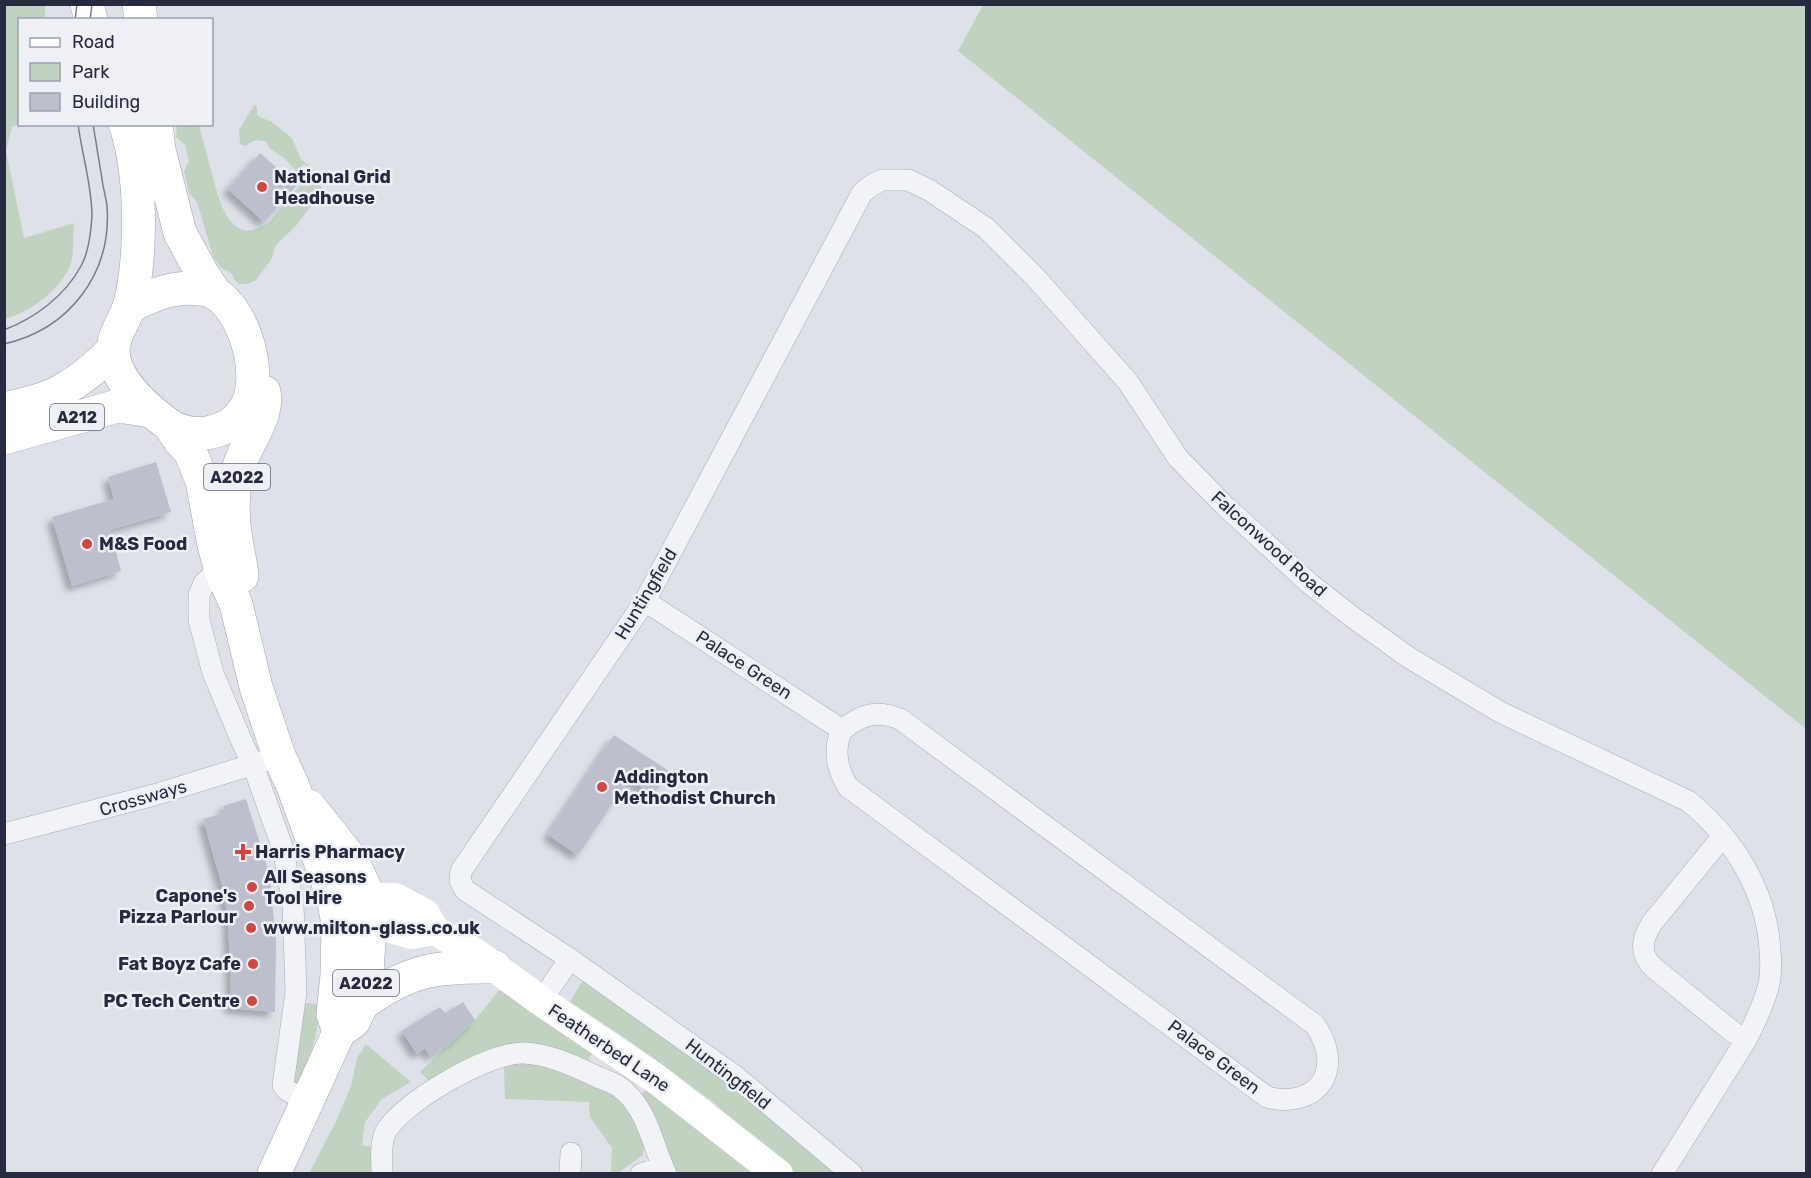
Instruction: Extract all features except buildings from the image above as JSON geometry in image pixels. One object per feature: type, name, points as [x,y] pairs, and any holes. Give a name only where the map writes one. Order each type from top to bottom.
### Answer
[{"type":"main road","points":[[125,126],[135,173],[138,260],[130,306],[119,328],[113,350],[120,375],[136,397],[161,419],[204,434],[224,428],[245,408],[251,392],[251,356],[242,327],[203,275],[180,233],[161,159],[156,126]]},
{"type":"main road","points":[[130,306],[170,289],[198,288],[215,293]]},
{"type":"main road","name":"A212","points":[[4,409],[27,404],[62,391],[91,371],[113,350]]},
{"type":"main road","name":"A2022","points":[[236,604],[242,579],[235,531],[234,492],[245,450],[264,411],[265,396],[258,370],[251,356]]},
{"type":"main road","name":"A212","points":[[4,438],[114,407],[125,407],[161,419]]},
{"type":"main road","name":"A2022","points":[[161,419],[190,451],[202,481],[214,545],[221,571],[236,604],[256,687],[266,760],[293,786],[352,860],[370,911],[367,972],[362,1004],[354,1021],[339,1032],[274,1173]]},
{"type":"main road","name":"A2022","points":[[293,786],[335,910],[337,975],[333,1014],[339,1032]]},
{"type":"main road","points":[[362,1004],[378,992],[416,974],[446,967],[495,967]]},
{"type":"street","name":"Huntingfield","points":[[852,1173],[735,1076],[570,959],[465,890],[460,881],[460,871],[645,601],[861,193],[882,180]]},
{"type":"street","name":"Falconwood Road","points":[[882,180],[908,180],[929,190],[986,228],[1035,277],[1128,382],[1178,458],[1225,506],[1317,590],[1408,657],[1500,712],[1688,801],[1708,817],[1723,836],[1747,869],[1762,903],[1769,937],[1769,983],[1754,1025],[1746,1040],[1662,1173]]},
{"type":"street","points":[[221,571],[204,583],[199,595],[199,620],[213,673],[266,760],[293,904],[296,992],[283,1085],[288,1091],[307,1100]]},
{"type":"street","name":"Palace Green","points":[[645,601],[842,730]]},
{"type":"street","name":"Palace Green","points":[[878,713],[900,719],[1315,1025],[1328,1048],[1328,1068],[1324,1078],[1308,1094],[1296,1099],[1281,1100],[1267,1097],[848,787],[842,778],[837,756],[837,741],[842,730],[853,721],[866,715],[878,713]]},
{"type":"street","name":"Crossways","points":[[4,834],[154,795],[266,760]]},
{"type":"street","points":[[1723,836],[1652,923],[1645,935],[1642,947],[1645,958],[1654,968],[1746,1040]]},
{"type":"street","name":"Featherbed Lane","points":[[335,910],[370,911],[396,898],[424,914],[434,930],[475,953],[655,1078],[778,1173]]},
{"type":"street","points":[[541,1001],[570,959]]},
{"type":"street","points":[[382,1173],[382,1144],[386,1131],[410,1104],[469,1069],[504,1054],[524,1052],[567,1063],[618,1086],[631,1098],[644,1116],[664,1170],[641,1173]]},
{"type":"green space","points":[[5,4],[45,5],[45,18],[18,18],[18,124],[12,127],[6,151],[24,238],[74,223],[72,257],[65,275],[51,292],[34,306],[5,319]]},
{"type":"green space","points":[[983,5],[1806,5],[1806,729],[958,51]]},
{"type":"green space","points":[[254,105],[257,106],[257,114],[260,117],[272,122],[292,138],[301,159],[317,173],[319,184],[324,191],[323,198],[310,207],[296,226],[276,245],[271,260],[256,280],[247,284],[239,284],[231,273],[221,268],[213,256],[197,202],[189,193],[184,171],[189,161],[185,145],[176,137],[177,126],[199,126],[222,206],[235,225],[244,230],[255,229],[269,222],[312,171],[304,164],[297,172],[284,158],[270,149],[266,142],[255,141],[246,146],[240,144],[239,130]]},
{"type":"green space","points":[[583,980],[731,1083],[837,1173],[793,1173],[713,1102],[628,1040],[570,1002]]},
{"type":"green space","points":[[500,989],[593,1052],[588,1060],[550,1046],[524,1044],[431,1083],[420,1072],[475,1020]]},
{"type":"green space","points":[[302,1003],[321,1004],[313,1046],[297,1086],[292,1081]]},
{"type":"green space","points":[[366,1044],[411,1082],[382,1099],[365,1122],[362,1145],[372,1147],[373,1173],[309,1174],[337,1119],[351,1086],[357,1058]]},
{"type":"green space","points":[[525,1061],[546,1063],[612,1094],[636,1119],[644,1146],[643,1155],[618,1173],[611,1173],[612,1148],[590,1117],[589,1102],[505,1099],[504,1066]]},
{"type":"green space","points":[[647,1089],[749,1168],[751,1173],[676,1173],[640,1095]]},
{"type":"tram line","points":[[75,18],[77,4]]},
{"type":"tram line","points":[[90,18],[92,4]]},
{"type":"tram line","points":[[4,330],[27,319],[58,296],[74,277],[86,255],[91,229],[92,205],[78,126]]},
{"type":"tram line","points":[[4,344],[28,337],[49,326],[67,311],[82,294],[94,275],[107,231],[107,206],[93,126]]},
{"type":"place","name":"National Grid Headhouse","points":[[262,187]]},
{"type":"place","name":"M&S Food","points":[[87,544]]},
{"type":"place","name":"Addington Methodist Church","points":[[602,787]]},
{"type":"place","name":"Harris Pharmacy","points":[[243,852]]},
{"type":"place","name":"All Seasons Tool Hire","points":[[252,887]]},
{"type":"place","name":"Capone's Pizza Parlour","points":[[249,906]]},
{"type":"place","name":"www.milton-glass.co.uk","points":[[251,928]]},
{"type":"place","name":"Fat Boyz Cafe","points":[[253,964]]},
{"type":"place","name":"PC Tech Centre","points":[[252,1001]]}]
